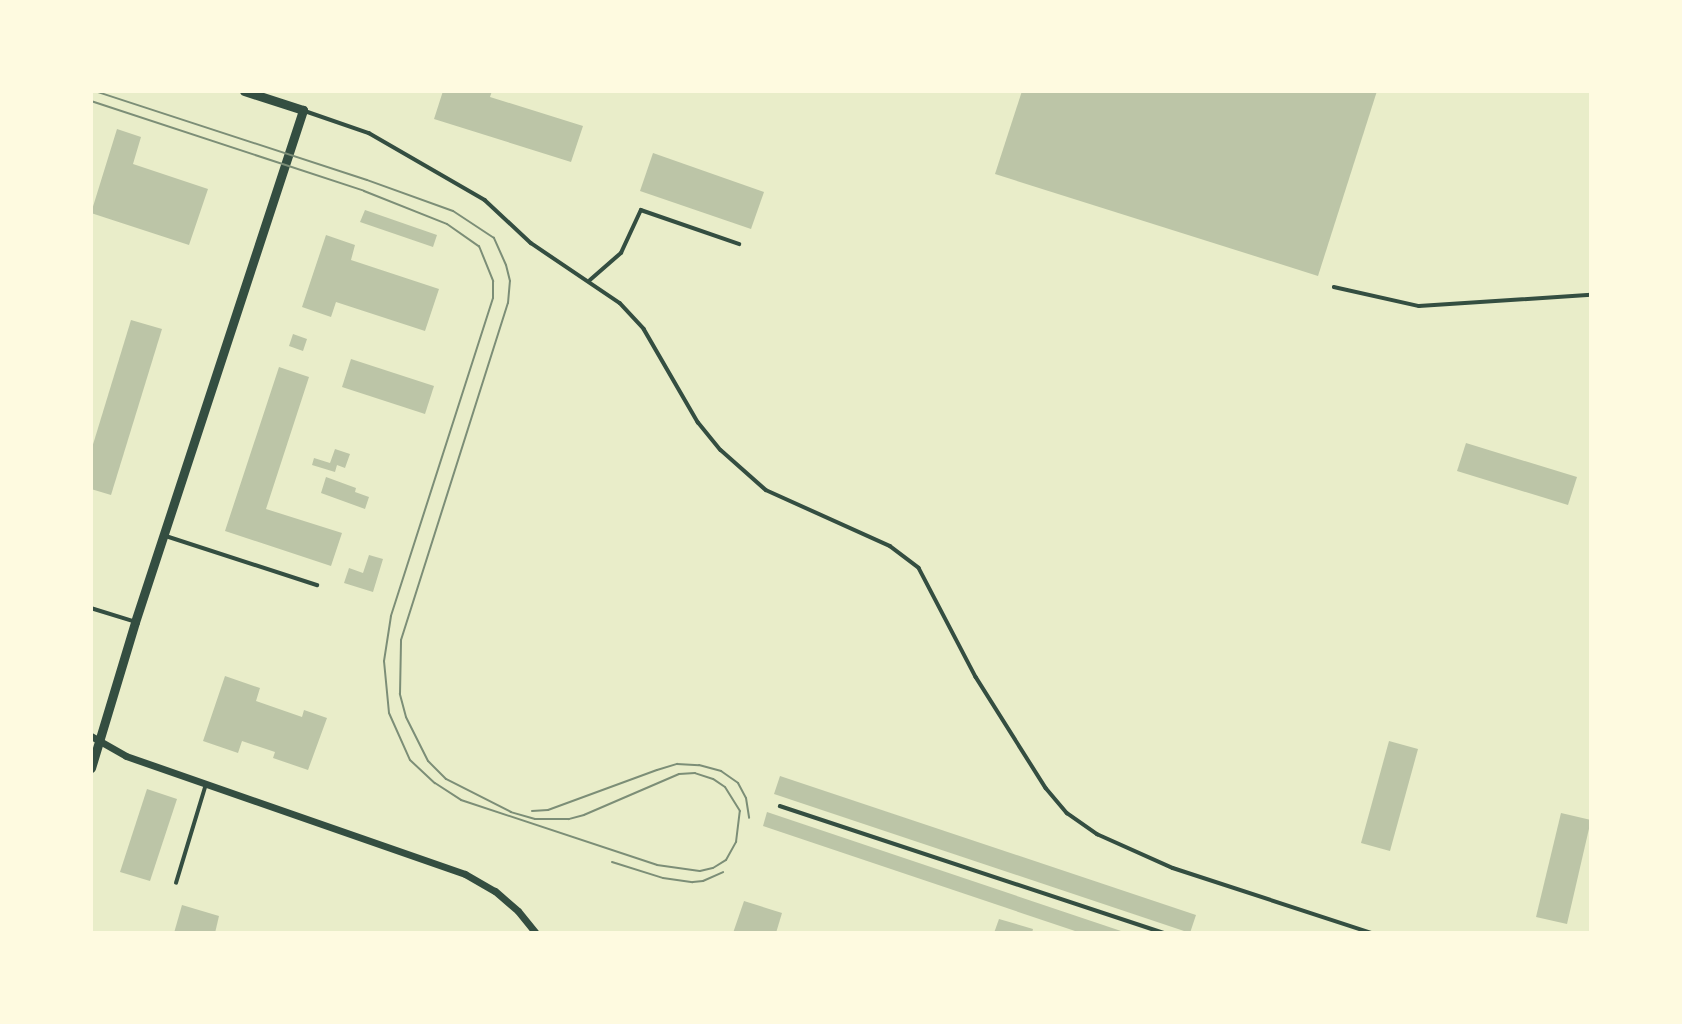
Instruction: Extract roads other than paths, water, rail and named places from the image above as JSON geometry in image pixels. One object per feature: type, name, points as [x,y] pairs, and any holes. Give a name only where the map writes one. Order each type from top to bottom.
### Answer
[{"type":"street","points":[[91,768],[96,738],[303,110],[244,91]]},
{"type":"street","points":[[96,738],[126,756],[465,874],[495,891],[518,911],[536,933]]},
{"type":"lane","points":[[303,110],[369,132],[485,200],[531,243],[590,280],[620,303],[644,329],[698,422],[721,450],[766,490],[890,546],[919,568],[976,677],[1046,788],[1067,813],[1097,834],[1173,868],[1372,933]]},
{"type":"lane","points":[[590,280],[621,253],[641,210],[739,244]]},
{"type":"lane","points":[[1334,287],[1419,306],[1591,295]]},
{"type":"lane","points":[[164,536],[317,585]]},
{"type":"lane","points":[[91,608],[135,622]]},
{"type":"lane","points":[[176,883],[206,782]]},
{"type":"lane","points":[[780,806],[1163,933]]},
{"type":"tram line","points":[[91,101],[364,191],[447,224],[479,246],[493,281],[493,298],[391,616],[384,661],[389,713],[410,760],[435,783],[461,800],[657,865],[700,871],[713,868],[726,860],[736,842],[740,811],[725,787],[713,779],[695,773],[679,774],[584,815],[569,819],[535,819],[511,812],[446,779],[428,761],[406,717],[400,694],[401,640],[508,303],[510,281],[494,238],[453,211],[367,180],[94,91]]},
{"type":"tram line","points":[[532,811],[548,810],[677,764],[699,765],[721,771],[738,783],[746,798],[749,818]]},
{"type":"tram line","points":[[612,862],[663,878],[693,882],[703,881],[723,872]]}]
